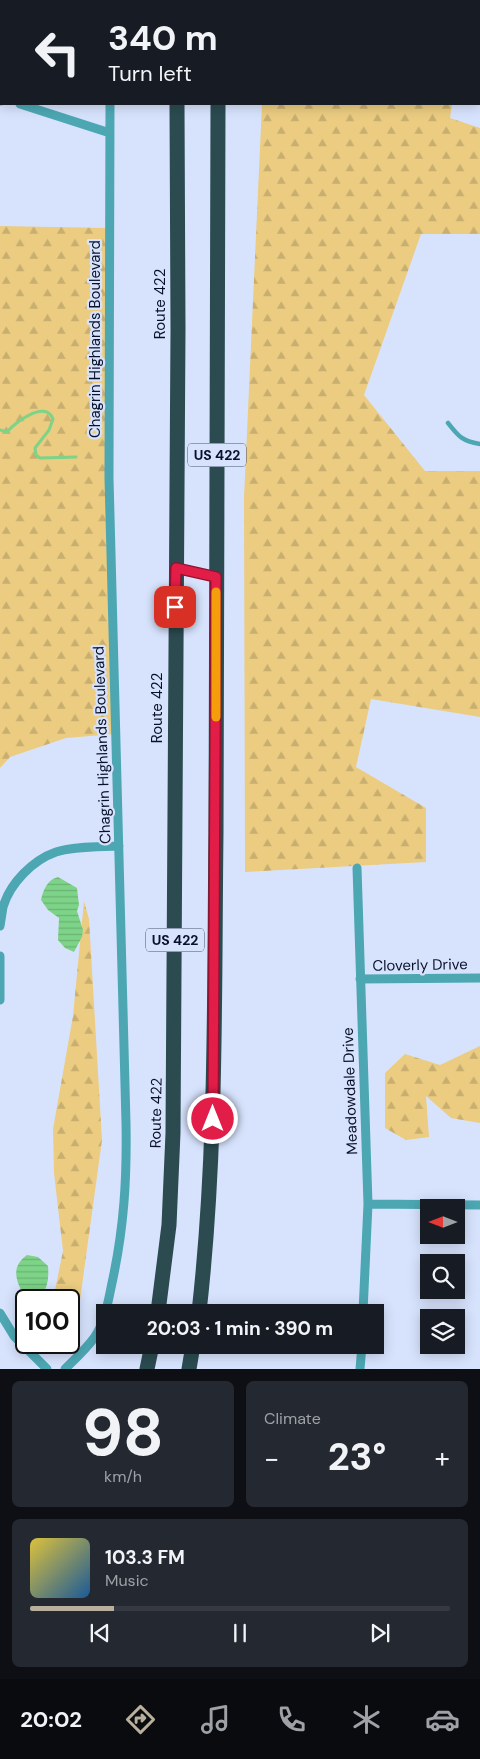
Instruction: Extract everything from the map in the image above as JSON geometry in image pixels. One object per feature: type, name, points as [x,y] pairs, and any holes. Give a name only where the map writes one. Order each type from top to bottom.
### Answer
[{"type":"highway","name":"Route 422","points":[[159,1304],[169,1226],[173,1133],[178,329],[177,105]]},
{"type":"highway","name":"US 422","points":[[200,1304],[206,1248],[213,1119],[218,105]]},
{"type":"highway","points":[[148,1369],[150,1354]]},
{"type":"highway","points":[[189,1369],[192,1354]]},
{"type":"street","points":[[23,105],[110,133]]},
{"type":"street","name":"Chagrin Highlands Boulevard","points":[[65,1369],[94,1338],[103,1320],[122,1229],[127,1180],[109,468],[110,105]]},
{"type":"street","points":[[0,926],[4,906],[16,882],[37,862],[57,852],[82,848],[119,846]]},
{"type":"street","name":"Meadowdale Drive","points":[[357,868],[368,1204],[363,1304]]},
{"type":"street","points":[[0,956],[0,1000]]},
{"type":"street","name":"Cloverly Drive","points":[[360,979],[480,978]]},
{"type":"street","points":[[368,1204],[480,1205]]},
{"type":"street","points":[[0,1313],[14,1336],[47,1369]]},
{"type":"street","points":[[360,1369],[361,1354]]},
{"type":"lane","points":[[448,423],[458,437],[480,444]]},
{"type":"lane","points":[[176,568],[216,577]]},
{"type":"green space","points":[[262,105],[452,105],[450,118],[480,128],[480,234],[421,234],[364,395],[425,471],[480,471],[480,717],[371,699],[356,767],[426,808],[426,862],[245,872],[244,498]]},
{"type":"green space","points":[[0,226],[109,228],[115,734],[66,738],[10,757],[0,768]]},
{"type":"green space","points":[[84,901],[89,919],[102,1140],[80,1300],[80,1289],[55,1289],[63,1251],[54,1173],[53,1129],[73,1016]]},
{"type":"green space","points":[[480,1046],[480,1123],[451,1118],[426,1096],[429,1137],[406,1140],[385,1128],[385,1073],[405,1054],[440,1065]]},
{"type":"shaded area","points":[[58,877],[77,888],[79,905],[77,911],[83,930],[82,937],[74,952],[65,948],[58,940],[59,918],[48,910],[41,900],[46,886],[51,880]]},
{"type":"shaded area","points":[[27,1255],[38,1257],[48,1266],[45,1289],[21,1289],[16,1276],[16,1270],[21,1260]]},
{"type":"waterway","points":[[0,430],[7,432],[16,423],[30,415],[44,411],[49,413],[53,419],[49,430],[35,448],[36,455],[40,458],[76,457]]},
{"type":"slow traffic","points":[[216,592],[216,717]]},
{"type":"route","points":[[175,607],[176,568],[216,577],[213,1119]]}]
